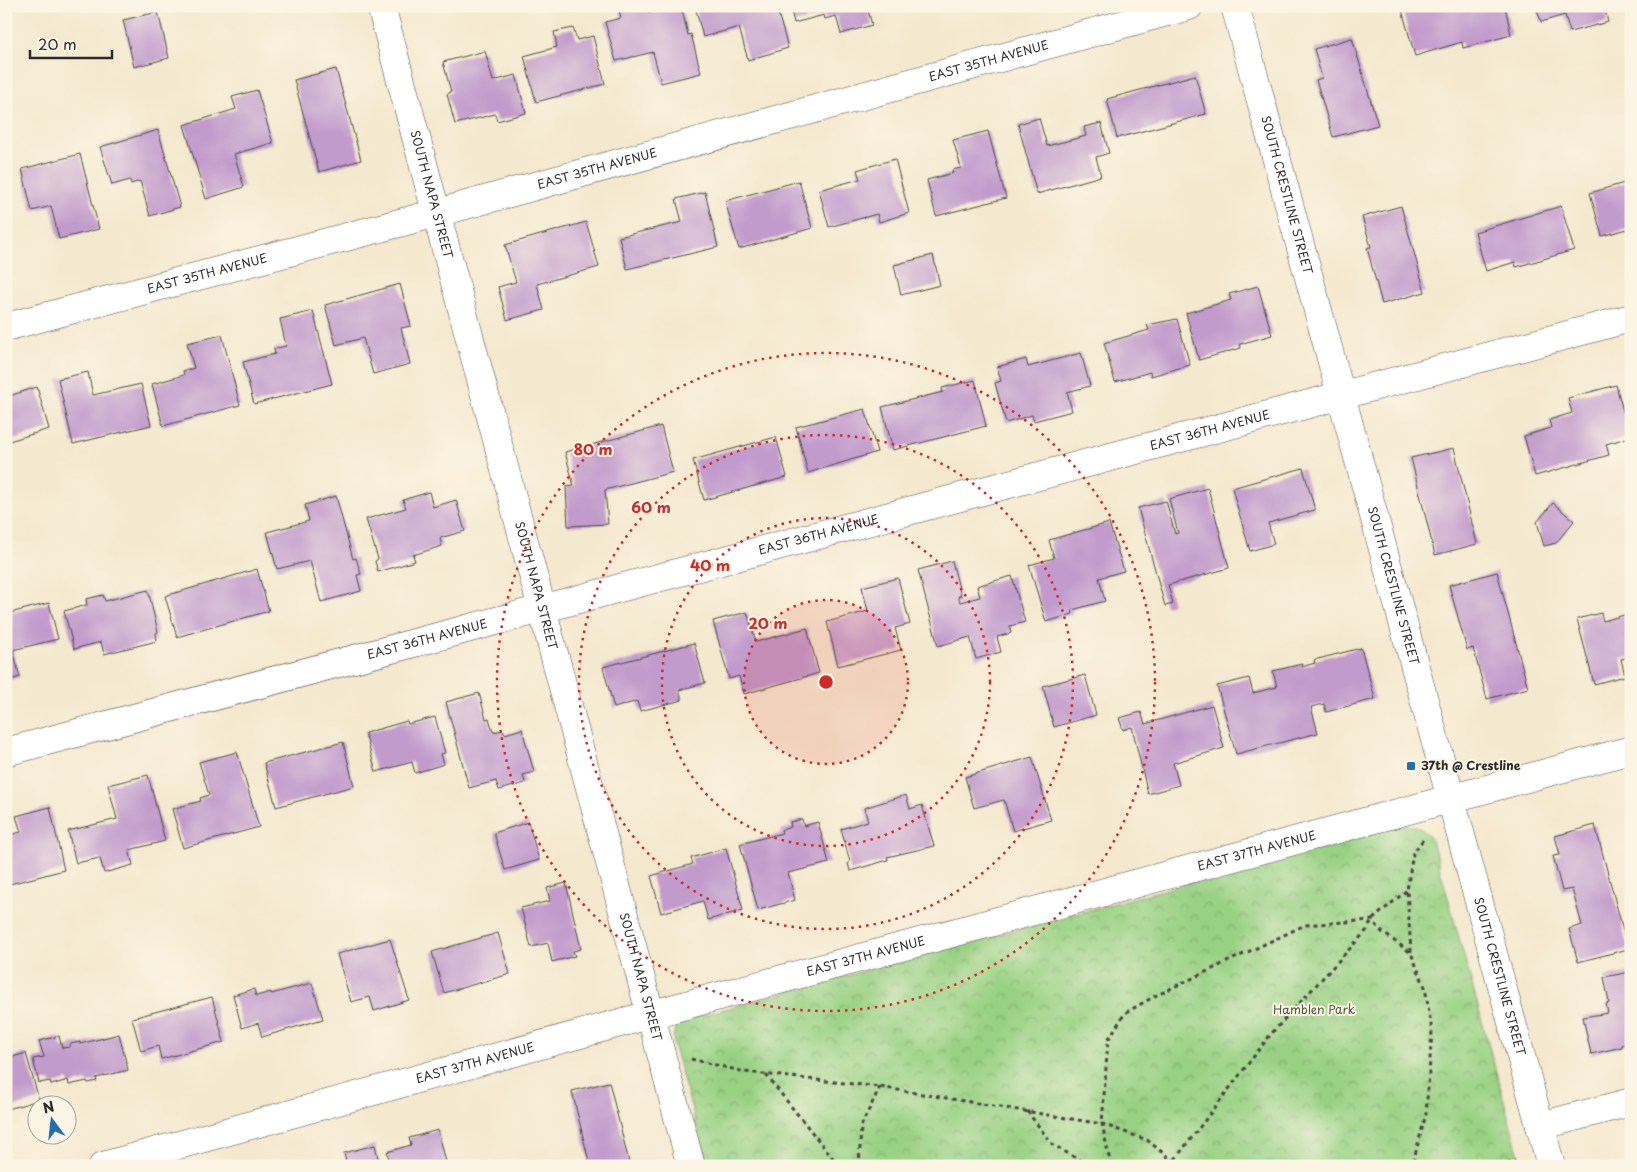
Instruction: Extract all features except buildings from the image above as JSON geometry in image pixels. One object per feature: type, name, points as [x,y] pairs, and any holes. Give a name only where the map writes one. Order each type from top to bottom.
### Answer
[{"type":"street","name":"SOUTH NAPA STREET","points":[[381,6],[438,213],[541,609],[691,1166]]},
{"type":"street","name":"EAST 35TH AVENUE","points":[[6,327],[438,213],[1188,6]]},
{"type":"street","name":"SOUTH CRESTLINE STREET","points":[[1235,6],[1551,1166]]},
{"type":"street","name":"EAST 36TH AVENUE","points":[[6,752],[1631,318]]},
{"type":"street","name":"EAST 37TH AVENUE","points":[[102,1166],[649,1015],[1631,750]]},
{"type":"street","points":[[1540,1126],[1631,1102]]},
{"type":"path","points":[[1412,1166],[1426,1114],[1432,1031],[1425,987],[1411,953],[1407,890],[1413,853],[1425,837]]},
{"type":"path","points":[[1170,1166],[1271,1034],[1367,930],[1372,920],[1407,890]]},
{"type":"path","points":[[1372,920],[1382,932],[1411,953]]},
{"type":"path","points":[[1111,1166],[1102,1124],[1108,1040],[1125,1013],[1154,996],[1305,925],[1372,920]]},
{"type":"path","points":[[683,1057],[766,1075],[880,1087],[1102,1124],[1147,1140],[1174,1160],[1179,1166]]},
{"type":"path","points":[[766,1075],[839,1166]]},
{"type":"path","points":[[858,1166],[861,1126],[880,1087]]},
{"type":"path","points":[[1027,1111],[1052,1144],[1089,1166]]},
{"type":"path","points":[[1499,1166],[1515,1161]]},
{"type":"green space","name":"Hamblen Park","points":[[1406,824],[1422,829],[1432,840],[1522,1166],[708,1166],[674,1047],[675,1030],[688,1019]]},
{"type":"place","name":"37th @ Crestline","points":[[1411,766]]}]
